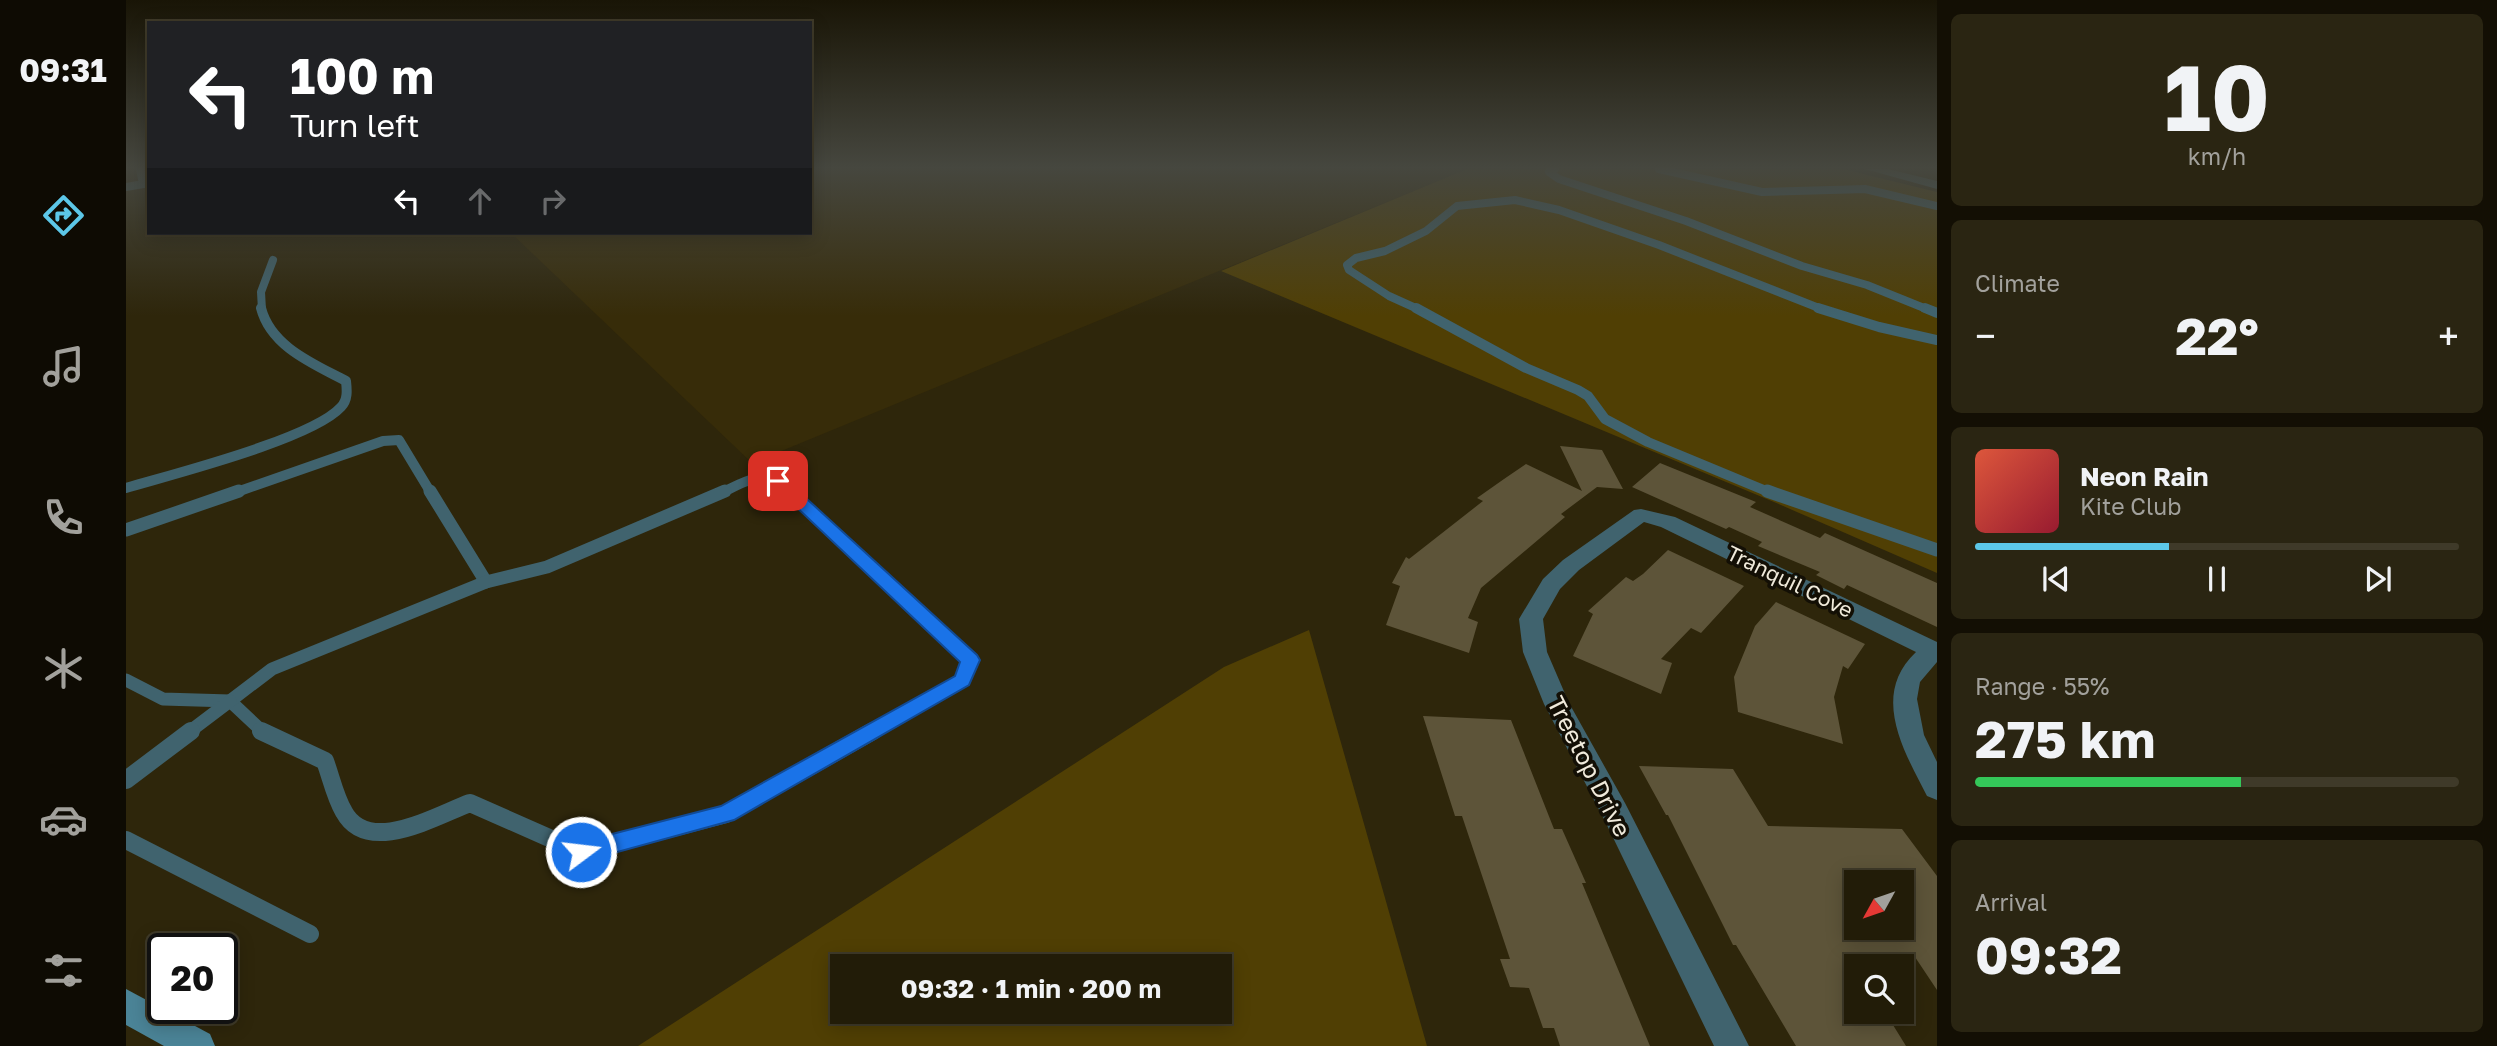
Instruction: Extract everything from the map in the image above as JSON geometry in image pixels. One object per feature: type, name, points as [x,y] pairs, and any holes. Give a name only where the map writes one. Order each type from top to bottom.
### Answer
[{"type":"main road","points":[[126,1006],[198,1046]]},
{"type":"street","name":"Tranquil Cove","points":[[1641,515],[1668,522],[1935,652]]},
{"type":"street","name":"Treetop Drive","points":[[1641,515],[1571,565],[1551,584],[1531,619],[1535,652],[1557,704],[1615,812],[1732,1046]]},
{"type":"street","points":[[1935,652],[1916,663],[1903,696],[1912,741],[1937,788]]},
{"type":"lane","points":[[1442,218],[1426,231],[1385,251],[1356,258],[1347,265],[1349,270],[1389,296],[1433,315],[1526,368],[1578,390],[1588,396],[1605,419],[1648,442],[1796,503],[1937,550]]},
{"type":"lane","points":[[1581,218],[1659,245],[1796,301],[1879,327],[1937,340]]},
{"type":"lane","points":[[1676,218],[1801,266],[1867,285],[1937,313]]},
{"type":"lane","points":[[126,488],[269,442],[314,424],[342,407],[348,390],[346,381],[275,337],[265,321],[260,300],[273,260]]},
{"type":"lane","points":[[126,530],[383,441],[399,440],[485,582]]},
{"type":"lane","points":[[126,680],[163,699],[230,701],[266,735],[325,761],[344,813],[361,830],[386,834],[470,803],[581,852],[726,814],[963,680],[970,660],[778,481],[757,477],[547,567],[485,582],[272,669],[230,701],[126,780]]},
{"type":"lane","points":[[126,840],[310,934]]},
{"type":"shaded area","points":[[812,218],[1348,218],[752,463],[513,235],[812,235]]},
{"type":"shaded area","points":[[1349,218],[1937,218],[1937,573],[1774,502],[1221,271]]},
{"type":"shaded area","points":[[1309,630],[1427,1046],[638,1046],[1224,667]]},
{"type":"building","points":[[1560,446],[1602,450],[1623,489],[1597,487],[1561,514],[1565,517],[1481,588],[1468,618],[1478,622],[1469,653],[1386,625],[1400,586],[1392,583],[1406,557],[1409,559],[1483,501],[1477,498],[1504,479],[1526,464],[1582,491]]},
{"type":"building","points":[[1660,463],[1756,502],[1750,507],[1820,538],[1825,533],[1937,583],[1937,627],[1847,585],[1844,589],[1816,575],[1820,572],[1758,546],[1762,542],[1632,487]]},
{"type":"building","points":[[1668,550],[1744,586],[1701,633],[1691,628],[1661,659],[1672,663],[1661,694],[1573,656],[1593,614],[1588,611],[1626,577],[1633,581]]},
{"type":"building","points":[[1776,602],[1865,644],[1848,669],[1843,666],[1834,697],[1843,744],[1738,712],[1734,677],[1755,626]]},
{"type":"building","points":[[1423,716],[1511,720],[1554,829],[1562,829],[1586,883],[1582,883],[1650,1046],[1560,1046],[1554,1028],[1543,1028],[1529,988],[1510,987],[1500,959],[1510,959],[1462,816],[1455,816]]},
{"type":"building","points":[[1639,766],[1733,769],[1768,826],[1902,829],[1937,876],[1937,990],[1914,954],[1844,954],[1844,1024],[1892,1024],[1906,1046],[1796,1046],[1736,945],[1733,945],[1668,815]]},
{"type":"route","points":[[581,852],[726,814],[963,680],[970,660],[778,481]]}]
